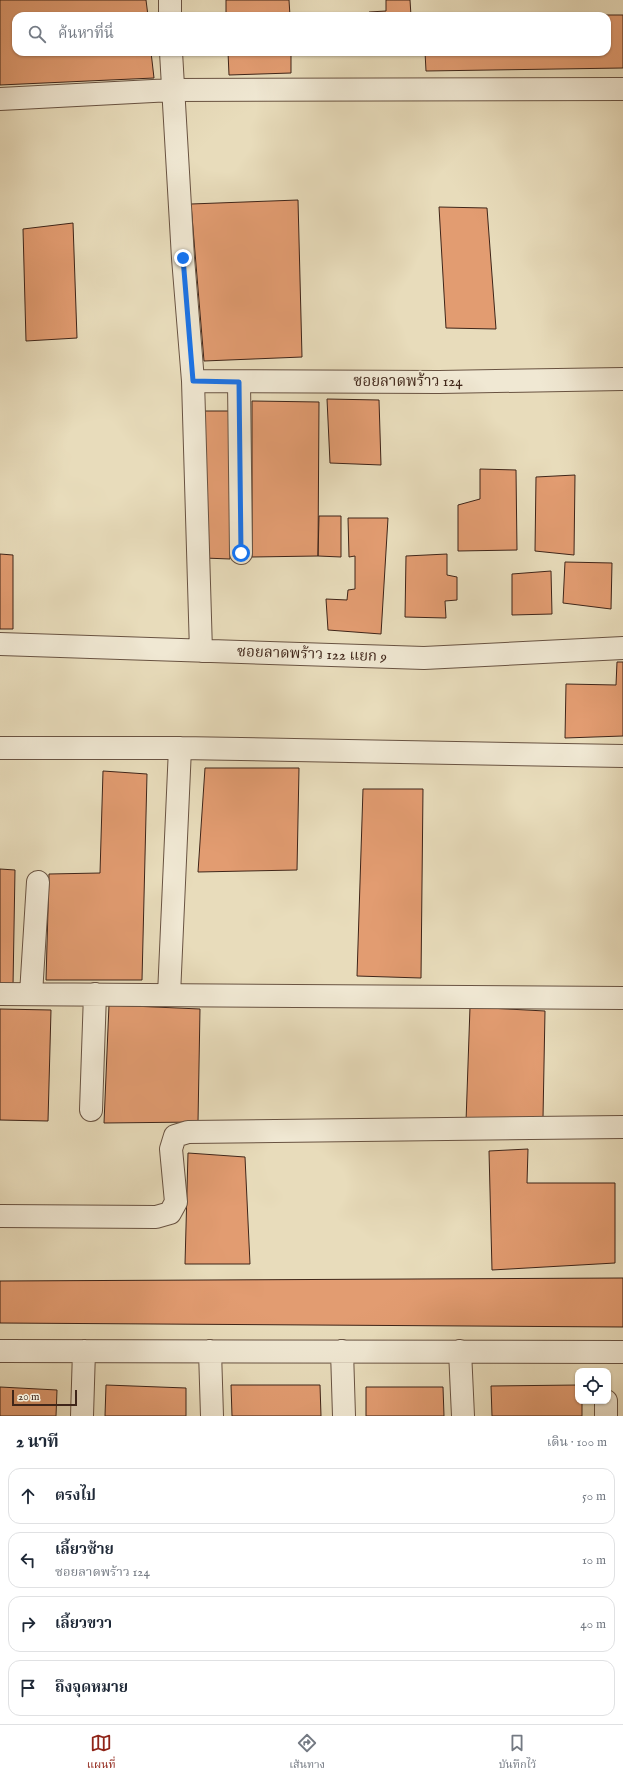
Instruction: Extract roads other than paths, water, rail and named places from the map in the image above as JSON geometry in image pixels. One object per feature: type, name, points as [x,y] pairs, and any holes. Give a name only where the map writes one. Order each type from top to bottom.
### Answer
[{"type":"street","points":[[170,0],[170,12]]},
{"type":"street","points":[[171,56],[183,258],[193,381],[201,650]]},
{"type":"street","points":[[0,99],[172,90],[623,89]]},
{"type":"street","name":"ซอยลาดพร้าว 124","points":[[193,381],[439,382],[623,379]]},
{"type":"street","points":[[239,382],[241,553]]},
{"type":"street","name":"ซอยลาดพร้าว 122 แยก 9","points":[[0,644],[424,658],[623,648]]},
{"type":"street","points":[[0,748],[180,748],[623,756]]},
{"type":"street","points":[[169,995],[180,748]]},
{"type":"street","points":[[31,994],[38,882]]},
{"type":"street","points":[[0,994],[623,998]]},
{"type":"street","points":[[91,1110],[95,994]]},
{"type":"street","points":[[0,1216],[156,1217],[170,1213],[176,1202],[171,1149],[175,1136],[188,1132],[623,1127]]},
{"type":"street","points":[[0,1351],[460,1351],[612,1358]]},
{"type":"street","points":[[82,1416],[84,1351]]},
{"type":"street","points":[[210,1351],[212,1416]]},
{"type":"street","points":[[342,1351],[344,1416]]},
{"type":"street","points":[[460,1351],[462,1416]]},
{"type":"street","points":[[606,1404],[606,1416]]}]
